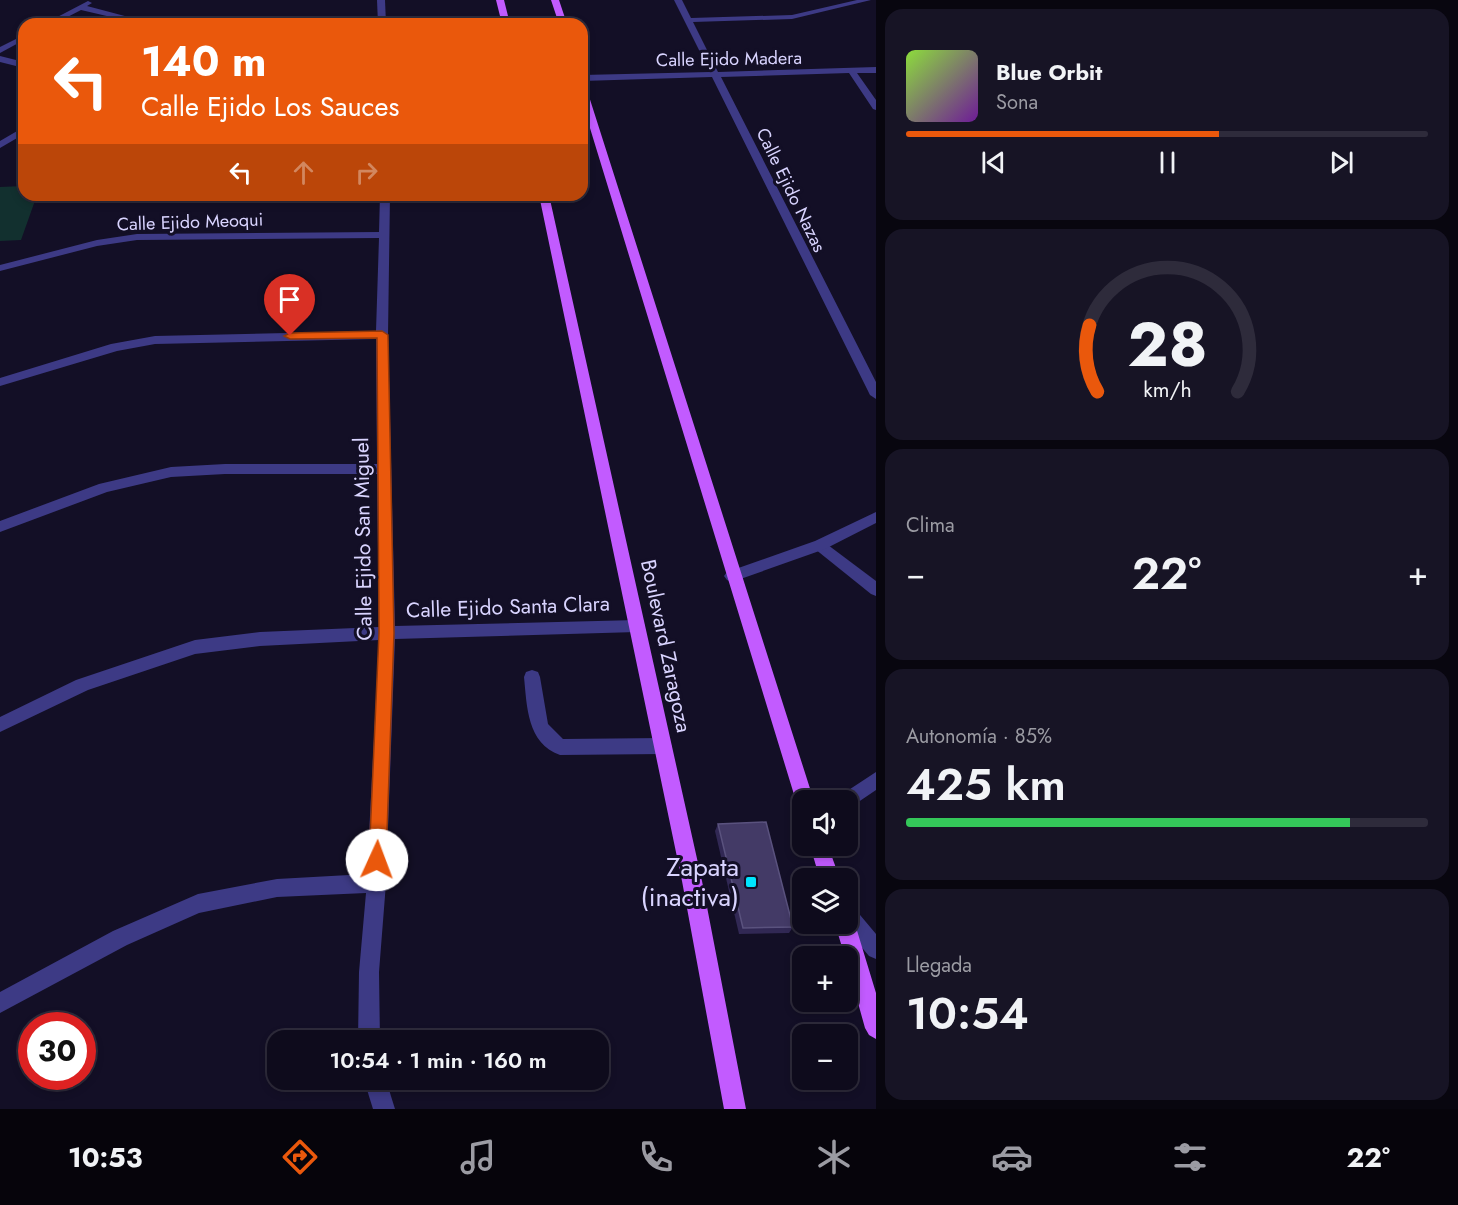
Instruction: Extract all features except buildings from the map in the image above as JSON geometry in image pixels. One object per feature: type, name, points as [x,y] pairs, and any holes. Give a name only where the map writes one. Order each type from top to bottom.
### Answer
[{"type":"main road","points":[[500,0],[504,18]]},
{"type":"main road","points":[[555,0],[561,18]]},
{"type":"main road","points":[[588,107],[732,576],[801,790]]},
{"type":"main road","name":"Boulevard Zaragoza","points":[[545,201],[692,881],[735,1109]]},
{"type":"main road","points":[[848,934],[876,1028]]},
{"type":"street","points":[[59,18],[93,0]]},
{"type":"street","points":[[381,0],[382,18]]},
{"type":"street","name":"Calle Ejido Nazas","points":[[678,0],[876,395]]},
{"type":"street","points":[[688,20],[792,17],[867,0]]},
{"type":"street","points":[[80,7],[126,18]]},
{"type":"street","points":[[0,50],[18,40]]},
{"type":"street","points":[[0,59],[18,64]]},
{"type":"street","name":"Calle Ejido Madera","points":[[588,78],[876,70]]},
{"type":"street","points":[[852,72],[876,107]]},
{"type":"street","points":[[0,145],[18,134]]},
{"type":"street","name":"Calle Ejido San Miguel","points":[[369,1030],[369,972],[376,883],[387,633],[382,335],[385,201]]},
{"type":"street","name":"Calle Ejido Meoqui","points":[[0,268],[86,245],[137,237],[385,235]]},
{"type":"street","points":[[0,382],[104,350],[155,340],[382,335]]},
{"type":"street","points":[[0,527],[104,488],[171,472],[225,469],[383,469]]},
{"type":"street","points":[[732,576],[820,545],[876,517]]},
{"type":"street","points":[[820,545],[876,590]]},
{"type":"street","name":"Calle Ejido Santa Clara","points":[[0,725],[82,685],[195,647],[260,639],[637,626]]},
{"type":"street","points":[[532,677],[540,730],[548,740],[560,747],[663,746]]},
{"type":"street","points":[[858,793],[876,780]]},
{"type":"street","points":[[0,1003],[120,938],[198,904],[277,888],[376,883]]},
{"type":"street","points":[[858,928],[876,949]]},
{"type":"street","points":[[378,1090],[384,1109]]},
{"type":"green space","points":[[18,186],[18,201],[35,201],[21,240],[0,241],[0,187]]},
{"type":"place","name":"Zapata (inactiva)","points":[[751,882]]},
{"type":"route","points":[[290,336],[382,335],[387,633],[377,860]]}]
